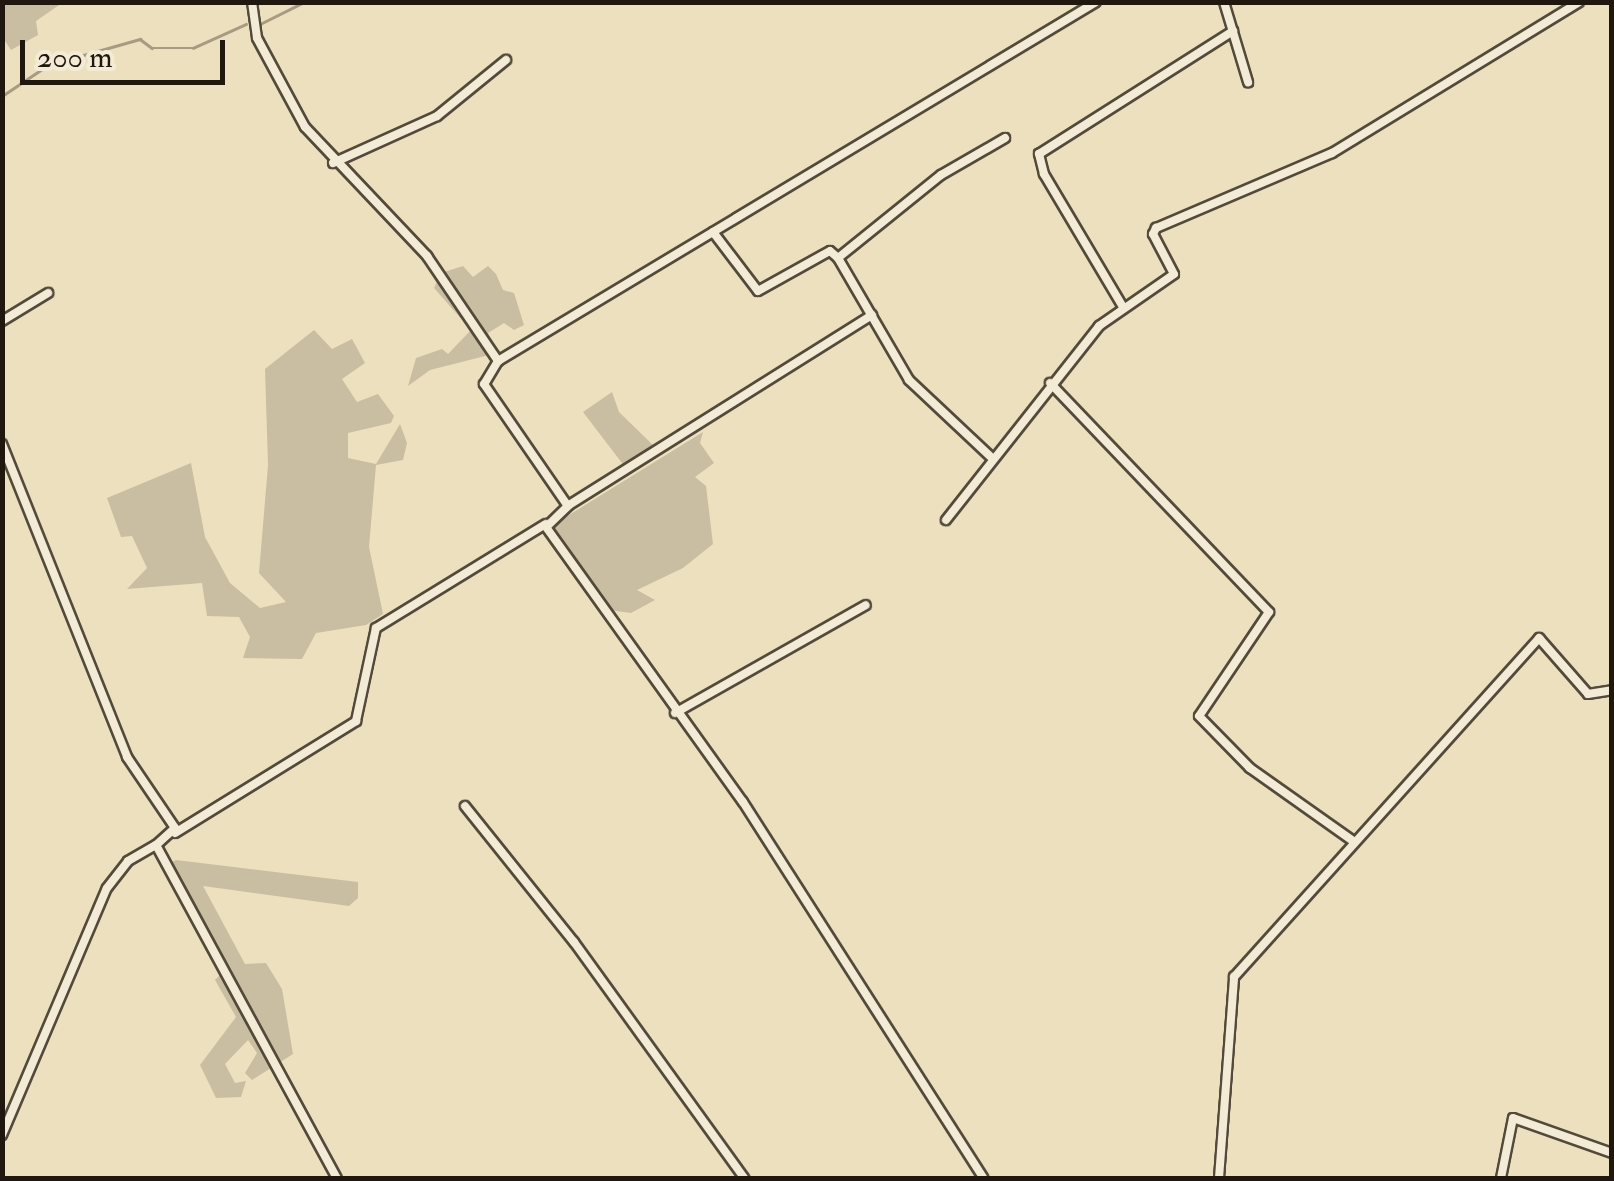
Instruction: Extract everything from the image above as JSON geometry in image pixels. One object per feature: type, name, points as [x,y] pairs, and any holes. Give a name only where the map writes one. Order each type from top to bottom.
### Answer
[{"type":"street","points":[[252,2],[268,60],[333,163],[426,256],[498,361]]},
{"type":"street","points":[[1071,2],[1080,12]]},
{"type":"street","points":[[568,506],[484,384],[498,361],[1096,2]]},
{"type":"street","points":[[1224,2],[1248,82]]},
{"type":"street","points":[[946,520],[1050,383],[1123,308],[1174,274],[1153,234],[1156,228],[1332,153],[1578,2]]},
{"type":"street","points":[[1123,308],[1044,174],[1039,154],[1233,32]]},
{"type":"street","points":[[333,163],[436,116],[506,60]]},
{"type":"street","points":[[838,258],[845,246],[941,175],[1005,138]]},
{"type":"street","points":[[713,232],[758,291],[830,252],[838,258],[909,380],[992,459]]},
{"type":"street","points":[[2,321],[48,293]]},
{"type":"street","points":[[2,1135],[107,888],[128,861],[356,722],[376,628],[872,315]]},
{"type":"street","points":[[1050,383],[1269,612],[1199,716],[1250,768],[1353,840]]},
{"type":"street","points":[[2,444],[127,757],[175,833]]},
{"type":"street","points":[[546,524],[675,713],[743,802],[983,1178]]},
{"type":"street","points":[[675,713],[866,605]]},
{"type":"street","points":[[1220,1178],[1234,977],[1353,840],[1540,638],[1588,694],[1612,690]]},
{"type":"street","points":[[465,806],[574,942],[744,1178]]},
{"type":"street","points":[[156,845],[336,1178]]},
{"type":"street","points":[[1501,1178],[1513,1118],[1612,1153]]},
{"type":"shaded area","points":[[2,3],[62,3],[36,21],[38,35],[11,50],[3,38]]},
{"type":"shaded area","points":[[463,266],[473,277],[488,266],[503,290],[514,293],[524,325],[514,330],[504,323],[488,333],[497,353],[430,370],[408,386],[416,358],[442,349],[448,354],[471,330],[434,288],[441,273]]},
{"type":"shaded area","points":[[314,330],[332,349],[352,339],[365,363],[342,379],[357,402],[378,394],[394,416],[391,423],[348,433],[348,458],[376,464],[400,424],[407,443],[403,460],[376,465],[369,547],[383,614],[366,625],[316,633],[302,659],[243,658],[250,637],[239,617],[207,616],[202,583],[127,589],[147,568],[132,536],[121,537],[107,498],[191,463],[205,537],[230,583],[260,608],[286,602],[259,573],[268,465],[265,369]]},
{"type":"shaded area","points":[[612,392],[619,412],[657,449],[625,467],[583,412]]},
{"type":"shaded area","points":[[703,432],[700,443],[714,463],[695,477],[706,486],[713,544],[683,568],[637,590],[655,600],[631,613],[609,610],[548,528]]},
{"type":"shaded area","points":[[176,860],[358,882],[358,898],[349,906],[203,886],[245,964],[266,963],[282,989],[293,1054],[252,1080],[245,1073],[257,1053],[248,1040],[225,1064],[235,1083],[246,1081],[241,1097],[216,1098],[200,1065],[236,1017],[215,980],[223,972],[164,866]]},
{"type":"waterway","points":[[260,24],[304,2]]},
{"type":"waterway","points":[[2,96],[48,65],[140,39],[152,48],[193,48],[246,24]]}]
